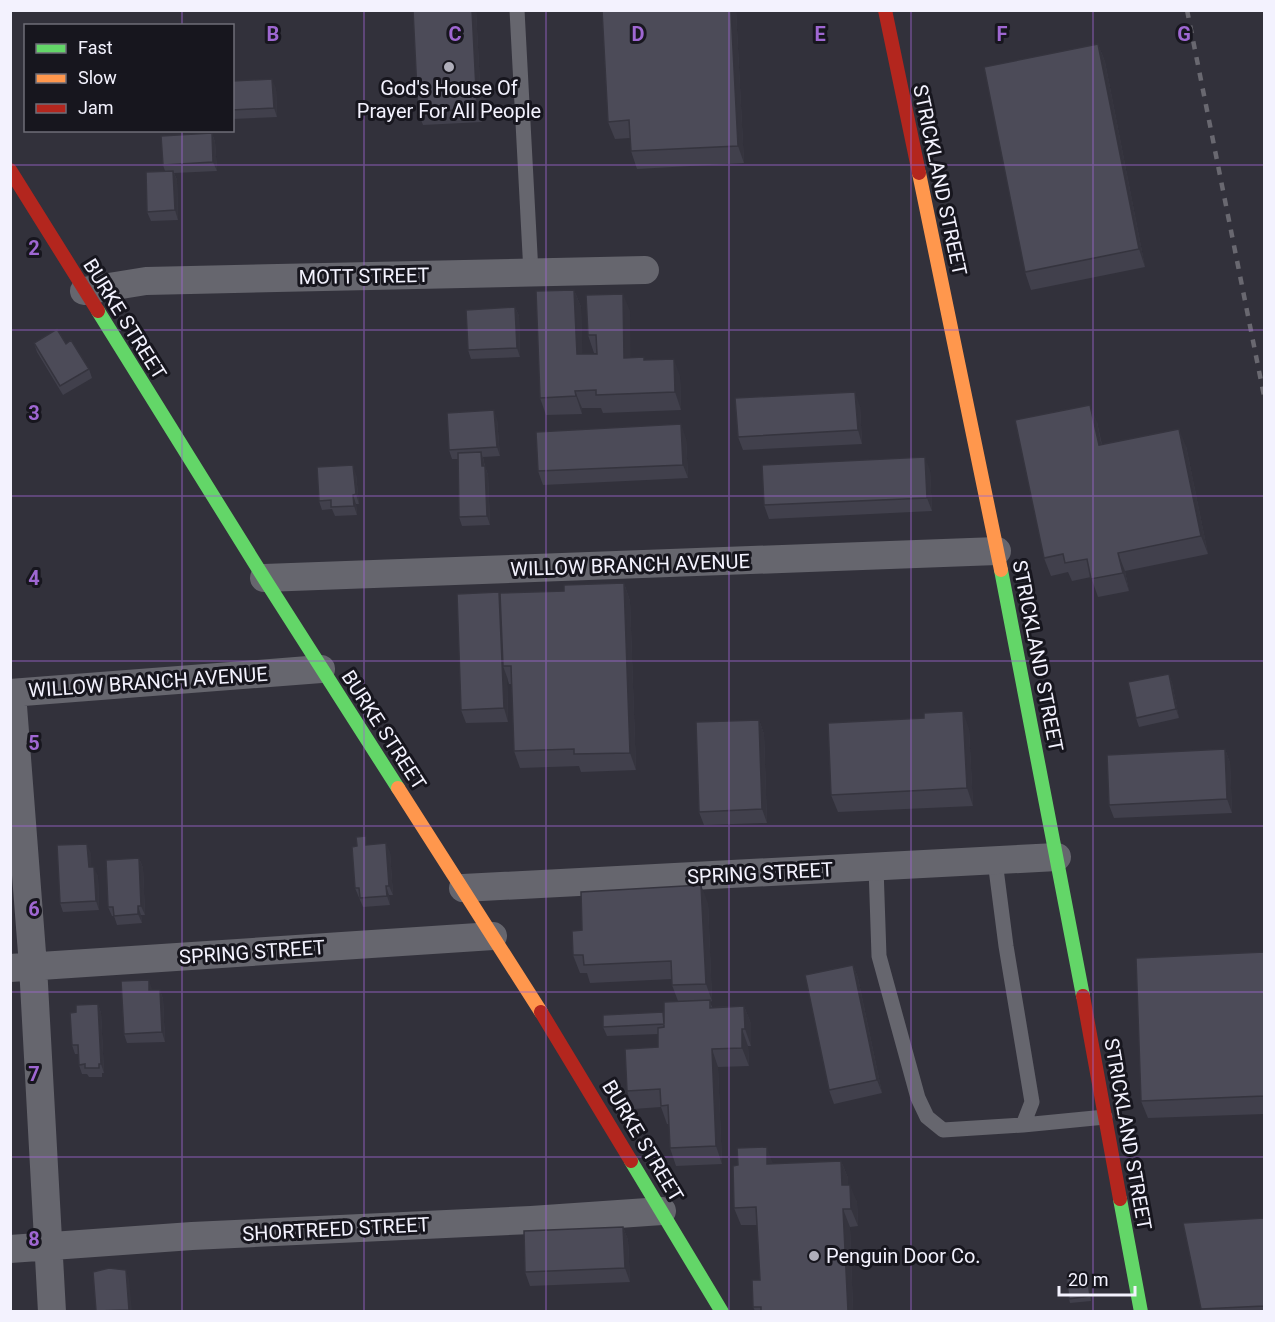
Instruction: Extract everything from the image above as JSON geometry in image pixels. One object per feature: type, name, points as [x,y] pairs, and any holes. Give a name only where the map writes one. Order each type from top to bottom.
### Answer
[{"type":"street","name":"STRICKLAND STREET","points":[[885,10],[1058,858],[1141,1311]]},
{"type":"street","name":"BURKE STREET","points":[[10,170],[18,194],[84,291],[321,669],[463,888],[582,1078],[722,1311]]},
{"type":"street","name":"MOTT STREET","points":[[84,291],[146,281],[645,270]]},
{"type":"street","name":"WILLOW BRANCH AVENUE","points":[[264,578],[997,551]]},
{"type":"street","name":"WILLOW BRANCH AVENUE","points":[[11,693],[321,669]]},
{"type":"street","points":[[11,693],[22,967],[49,1246],[52,1311]]},
{"type":"street","name":"SPRING STREET","points":[[463,888],[1058,858]]},
{"type":"street","name":"SPRING STREET","points":[[22,967],[493,936]]},
{"type":"street","name":"SHORTREED STREET","points":[[10,1249],[192,1236],[531,1220],[662,1211]]},
{"type":"lane","points":[[517,10],[531,273]]},
{"type":"lane","points":[[995,861],[1006,946],[1032,1102],[1023,1125]]},
{"type":"lane","points":[[876,867],[879,956],[918,1098],[927,1117],[944,1130],[1105,1117]]},
{"type":"building","name":"God's House Of Prayer For All People","points":[[413,10],[472,10],[477,109],[418,112]]},
{"type":"building","points":[[602,10],[731,10],[738,146],[631,151],[629,120],[608,122]]},
{"type":"building","points":[[1098,44],[1139,249],[1025,272],[984,67]]},
{"type":"building","points":[[272,79],[274,108],[234,110],[234,81]]},
{"type":"building","points":[[212,133],[213,162],[163,165],[161,136]]},
{"type":"building","points":[[173,171],[175,210],[147,212],[146,172]]},
{"type":"building","points":[[574,290],[577,354],[597,354],[596,335],[588,335],[586,295],[623,294],[624,358],[674,359],[675,392],[596,395],[596,390],[575,391],[576,396],[540,398],[536,291]]},
{"type":"building","points":[[515,307],[517,348],[468,350],[466,310]]},
{"type":"building","points":[[57,329],[66,344],[71,340],[89,369],[60,386],[34,343]]},
{"type":"building","points":[[855,392],[858,430],[738,437],[735,398]]},
{"type":"building","points":[[1090,405],[1099,445],[1179,429],[1201,536],[1118,553],[1123,573],[1091,579],[1087,559],[1065,563],[1063,554],[1044,558],[1015,420]]},
{"type":"building","points":[[494,410],[497,447],[449,450],[447,413]]},
{"type":"building","points":[[681,424],[683,465],[538,471],[536,432]]},
{"type":"building","points":[[481,452],[482,466],[485,466],[487,516],[459,517],[458,453]]},
{"type":"building","points":[[925,457],[927,498],[764,505],[762,465]]},
{"type":"building","points":[[353,465],[356,494],[353,495],[354,506],[331,507],[331,500],[319,501],[317,467]]},
{"type":"building","points":[[624,583],[630,753],[574,754],[574,749],[514,751],[511,666],[503,666],[500,593],[564,591],[564,585]]},
{"type":"building","points":[[499,592],[504,708],[461,710],[457,594]]},
{"type":"building","points":[[1169,674],[1176,709],[1136,718],[1128,682]]},
{"type":"building","points":[[963,711],[967,788],[831,795],[828,723],[924,718],[924,713]]},
{"type":"building","points":[[759,720],[762,809],[699,812],[696,722]]},
{"type":"building","points":[[1225,749],[1227,799],[1109,805],[1107,755]]},
{"type":"building","points":[[366,836],[366,845],[386,843],[389,886],[386,886],[387,896],[360,898],[359,888],[355,888],[352,847],[357,846],[356,837]]},
{"type":"building","points":[[87,844],[89,867],[94,867],[96,901],[60,903],[57,845]]},
{"type":"building","points":[[139,858],[141,906],[138,906],[138,914],[114,916],[113,907],[108,907],[106,860]]},
{"type":"building","points":[[701,885],[706,984],[672,985],[671,961],[584,965],[583,955],[573,955],[572,931],[582,930],[581,892]]},
{"type":"building","points":[[1264,952],[1264,1096],[1141,1101],[1136,958]]},
{"type":"building","points":[[853,965],[877,1080],[829,1090],[805,975]]},
{"type":"building","points":[[149,980],[149,990],[160,990],[162,1032],[124,1034],[121,981]]},
{"type":"building","points":[[710,1000],[710,1008],[744,1006],[745,1029],[742,1029],[742,1048],[712,1049],[716,1146],[670,1148],[668,1105],[661,1106],[660,1089],[627,1091],[625,1049],[658,1047],[658,1028],[664,1027],[664,1002]]},
{"type":"building","points":[[98,1004],[101,1064],[99,1068],[85,1068],[85,1064],[79,1065],[78,1045],[72,1045],[70,1013],[76,1012],[76,1005]]},
{"type":"building","points":[[663,1012],[664,1024],[603,1027],[603,1015]]},
{"type":"building","points":[[767,1147],[767,1164],[841,1161],[842,1185],[850,1185],[851,1209],[843,1209],[848,1311],[761,1311],[761,1307],[753,1307],[752,1280],[760,1280],[756,1207],[734,1208],[733,1166],[738,1165],[737,1148]]},
{"type":"building","points":[[1264,1218],[1264,1306],[1201,1309],[1183,1223]]},
{"type":"building","points":[[623,1227],[625,1268],[525,1272],[524,1231]]},
{"type":"building","points":[[109,1268],[126,1270],[129,1310],[96,1311],[93,1272]]},
{"type":"building","points":[[1087,1273],[1090,1296],[1069,1299],[1066,1275]]},
{"type":"railway","points":[[1187,10],[1264,396]]},
{"type":"traffic: fast","points":[[98,311],[398,788]]},
{"type":"traffic: fast","points":[[1001,570],[1083,996]]},
{"type":"traffic: fast","points":[[631,1161],[722,1312]]},
{"type":"traffic: fast","points":[[1120,1199],[1141,1312]]},
{"type":"traffic: slow","points":[[919,173],[1001,570]]},
{"type":"traffic: slow","points":[[398,788],[541,1012]]},
{"type":"traffic: jam","points":[[885,10],[919,173]]},
{"type":"traffic: jam","points":[[10,170],[98,311]]},
{"type":"traffic: jam","points":[[1083,996],[1120,1199]]},
{"type":"traffic: jam","points":[[541,1012],[631,1161]]},
{"type":"place","name":"God's House Of Prayer For All People","points":[[449,67]]},
{"type":"place","name":"Penguin Door Co.","points":[[814,1256]]}]
